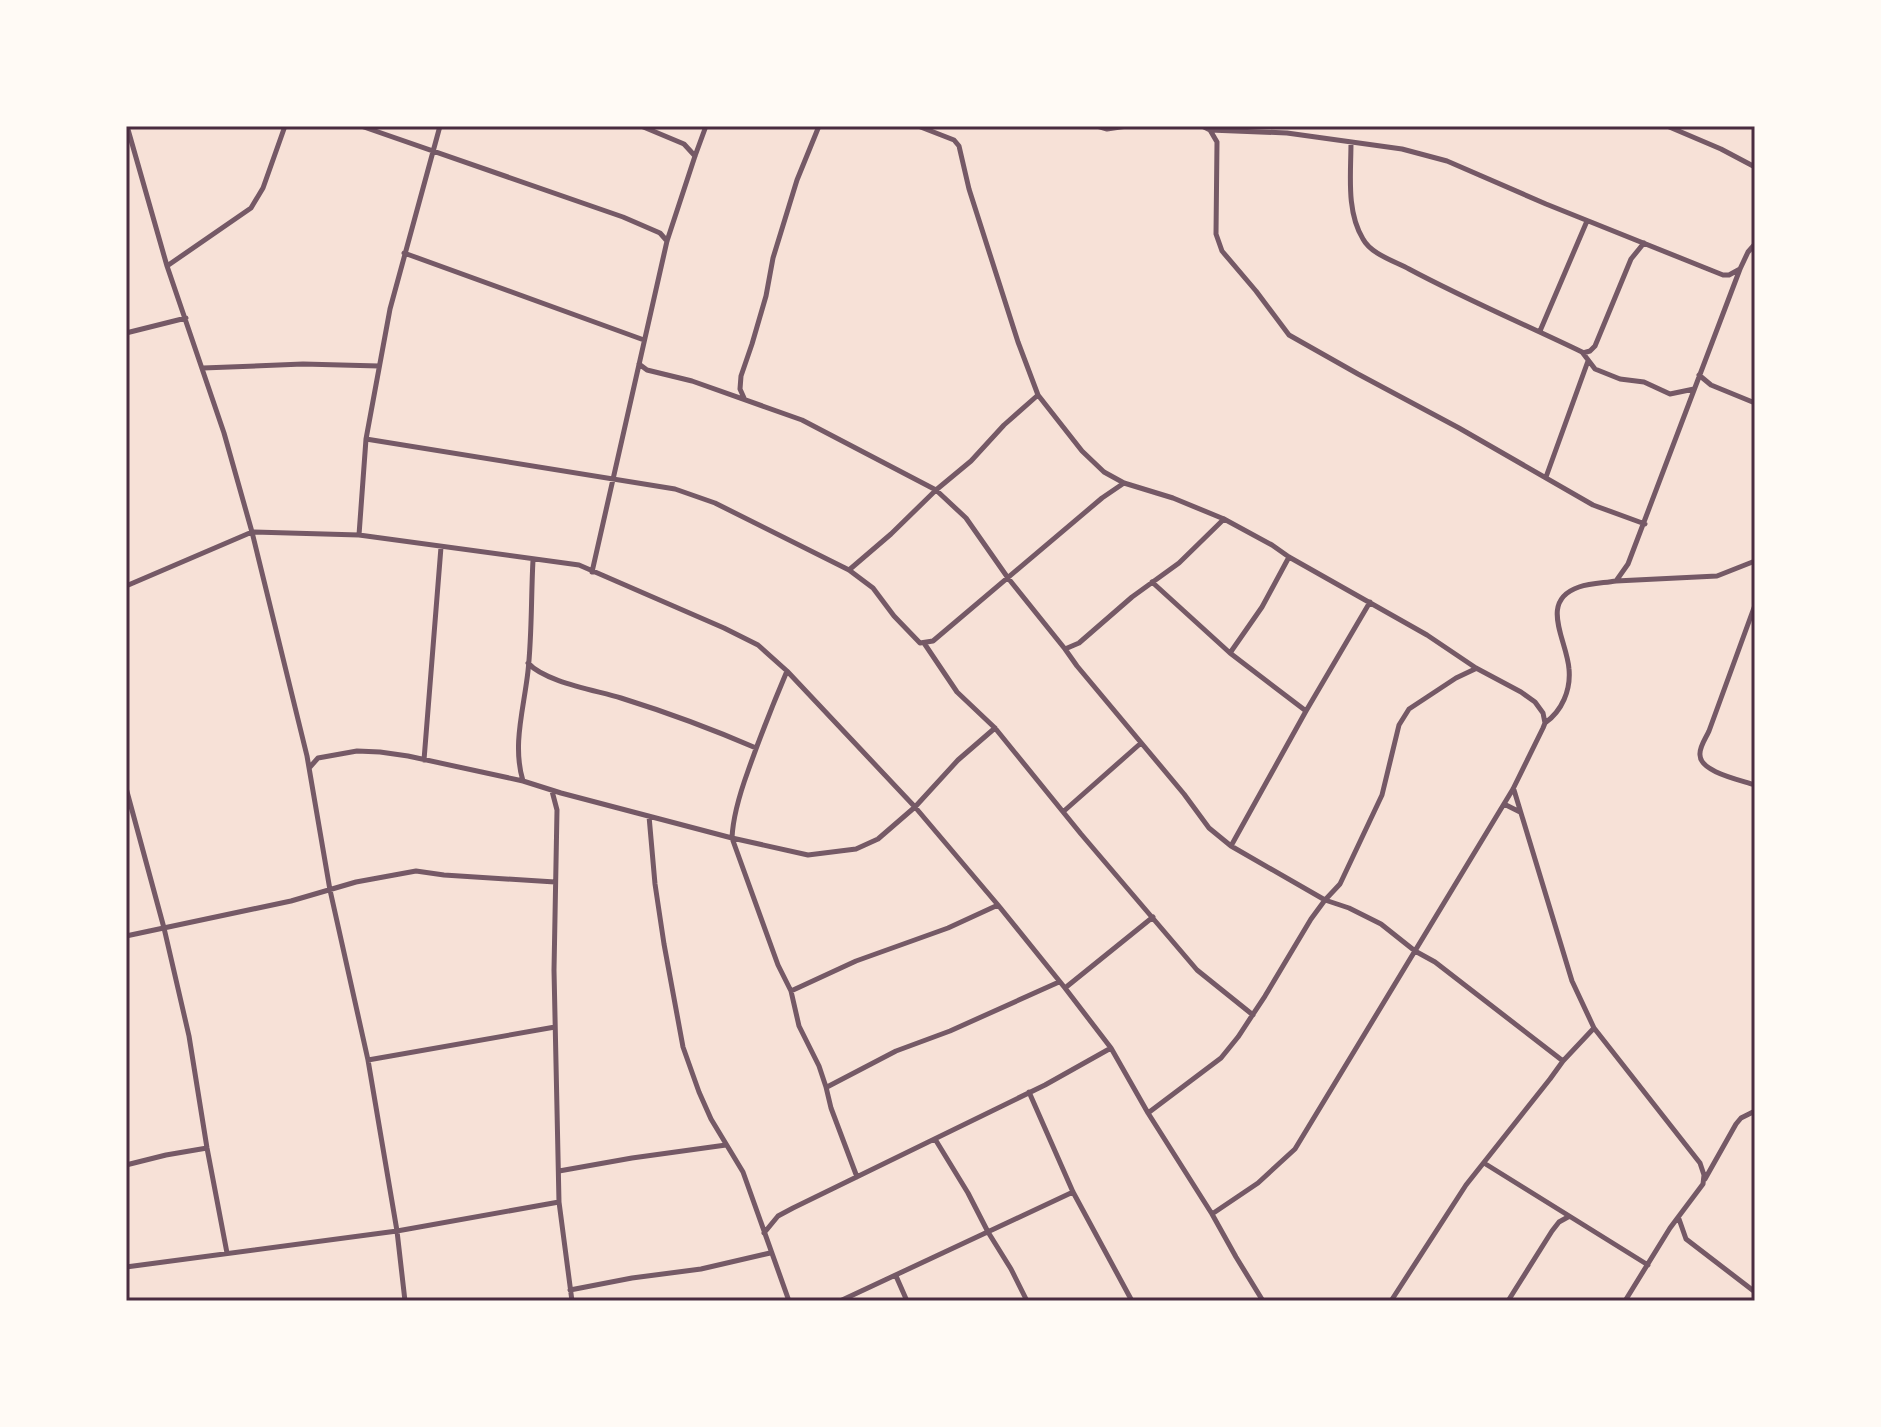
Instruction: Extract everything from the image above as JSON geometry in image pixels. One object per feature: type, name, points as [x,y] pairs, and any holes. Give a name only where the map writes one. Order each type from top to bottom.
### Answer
[{"type":"street","points":[[127,126],[167,266],[224,433],[252,532],[309,768],[330,890],[368,1060],[397,1231],[405,1301]]},
{"type":"street","points":[[167,266],[251,208],[263,188],[285,126]]},
{"type":"street","points":[[361,126],[623,217],[660,233],[667,241]]},
{"type":"street","points":[[359,535],[366,439],[390,309],[440,126]]},
{"type":"street","points":[[641,126],[684,144],[695,156]]},
{"type":"street","points":[[592,572],[667,241],[706,126]]},
{"type":"street","points":[[745,399],[740,389],[741,376],[797,180],[819,126]]},
{"type":"street","points":[[918,126],[954,140],[959,146],[974,204],[1038,395],[1082,451],[1104,472],[1124,483],[1173,498],[1224,519],[1272,545],[1521,692],[1535,702],[1543,713],[1545,723]]},
{"type":"street","points":[[1097,126],[1107,129],[1127,126]]},
{"type":"street","points":[[1202,126],[1210,130],[1287,133],[1402,149],[1447,161],[1723,275],[1740,269]]},
{"type":"street","points":[[1667,126],[1755,167]]},
{"type":"street","points":[[1210,130],[1217,142],[1216,234],[1222,251],[1289,335],[1593,505],[1645,524]]},
{"type":"street","points":[[1352,142],[1350,187],[1353,212],[1361,236],[1372,250],[1583,353],[1595,369],[1603,373],[1644,382],[1670,394],[1695,389]]},
{"type":"street","points":[[126,162],[136,159]]},
{"type":"street","points":[[1540,331],[1587,221]]},
{"type":"street","points":[[1583,353],[1595,346],[1631,259],[1644,243]]},
{"type":"street","points":[[1616,581],[1628,564],[1645,524],[1698,375],[1740,269],[1755,244]]},
{"type":"street","points":[[404,253],[644,340]]},
{"type":"street","points":[[126,333],[186,318]]},
{"type":"street","points":[[1546,477],[1589,360]]},
{"type":"street","points":[[203,368],[303,364],[379,366]]},
{"type":"street","points":[[639,364],[647,370],[692,381],[802,420],[936,490],[966,518],[1008,578],[1209,828],[1231,846],[1325,900],[1381,924],[1563,1061]]},
{"type":"street","points":[[1698,375],[1711,385],[1755,403]]},
{"type":"street","points":[[849,570],[971,461],[1004,425],[1038,395]]},
{"type":"street","points":[[366,439],[675,489],[715,503],[849,570],[873,588],[920,643],[933,641],[1102,498],[1124,483]]},
{"type":"street","points":[[1065,649],[1079,643],[1179,563],[1224,519]]},
{"type":"street","points":[[126,586],[252,532],[359,535],[579,565],[758,645],[787,671],[915,807],[1065,988],[1111,1048],[1263,1301]]},
{"type":"street","points":[[424,760],[441,547]]},
{"type":"street","points":[[1230,653],[1262,607],[1289,557]]},
{"type":"street","points":[[523,781],[518,760],[519,736],[528,663],[533,560]]},
{"type":"street","points":[[1212,1214],[1258,1183],[1295,1149],[1513,789],[1545,723],[1556,715],[1563,704],[1570,669],[1557,605],[1565,595],[1578,587],[1616,581],[1717,576],[1755,561]]},
{"type":"street","points":[[1152,582],[1230,653],[1306,711]]},
{"type":"street","points":[[1231,846],[1370,602]]},
{"type":"street","points":[[1755,605],[1700,756],[1707,768],[1755,785]]},
{"type":"street","points":[[924,643],[957,692],[995,728],[1197,970],[1253,1015]]},
{"type":"street","points":[[528,663],[547,677],[622,698],[756,748]]},
{"type":"street","points":[[1148,1113],[1221,1058],[1253,1015],[1303,932],[1340,884],[1374,814],[1389,771],[1399,725],[1409,709],[1476,668]]},
{"type":"street","points":[[787,671],[756,748],[733,820],[732,838],[778,965],[791,991],[799,1026],[819,1066],[857,1177]]},
{"type":"street","points":[[309,768],[318,758],[329,754],[380,752],[523,781],[732,838],[808,855],[856,849],[878,839],[995,728]]},
{"type":"street","points":[[1064,811],[1141,743]]},
{"type":"street","points":[[126,788],[189,1036],[227,1253]]},
{"type":"street","points":[[1513,789],[1572,981],[1594,1028],[1700,1163],[1705,1179]]},
{"type":"street","points":[[552,790],[557,810],[554,925],[559,1202],[572,1301]]},
{"type":"street","points":[[1504,804],[1520,812]]},
{"type":"street","points":[[649,816],[655,884],[683,1047],[699,1092],[743,1172],[789,1301]]},
{"type":"street","points":[[126,936],[416,871],[555,882]]},
{"type":"street","points":[[791,991],[856,961],[948,928],[998,905]]},
{"type":"street","points":[[1065,988],[1153,917]]},
{"type":"street","points":[[826,1087],[896,1051],[950,1031],[1059,982]]},
{"type":"street","points":[[368,1060],[555,1027]]},
{"type":"street","points":[[1391,1301],[1448,1210],[1563,1061],[1594,1028]]},
{"type":"street","points":[[764,1233],[778,1216],[1111,1048]]},
{"type":"street","points":[[1029,1092],[1073,1192],[1132,1301]]},
{"type":"street","points":[[1625,1301],[1695,1197],[1736,1124],[1755,1111]]},
{"type":"street","points":[[935,1139],[1027,1301]]},
{"type":"street","points":[[559,1171],[726,1145]]},
{"type":"street","points":[[126,1165],[207,1148]]},
{"type":"street","points":[[1484,1163],[1648,1265]]},
{"type":"street","points":[[840,1301],[1073,1192]]},
{"type":"street","points":[[126,1267],[397,1231],[559,1202]]},
{"type":"street","points":[[1508,1301],[1552,1231],[1568,1217]]},
{"type":"street","points":[[1678,1218],[1686,1239],[1755,1292]]},
{"type":"street","points":[[570,1290],[701,1269],[770,1253]]},
{"type":"street","points":[[896,1276],[907,1301]]}]
